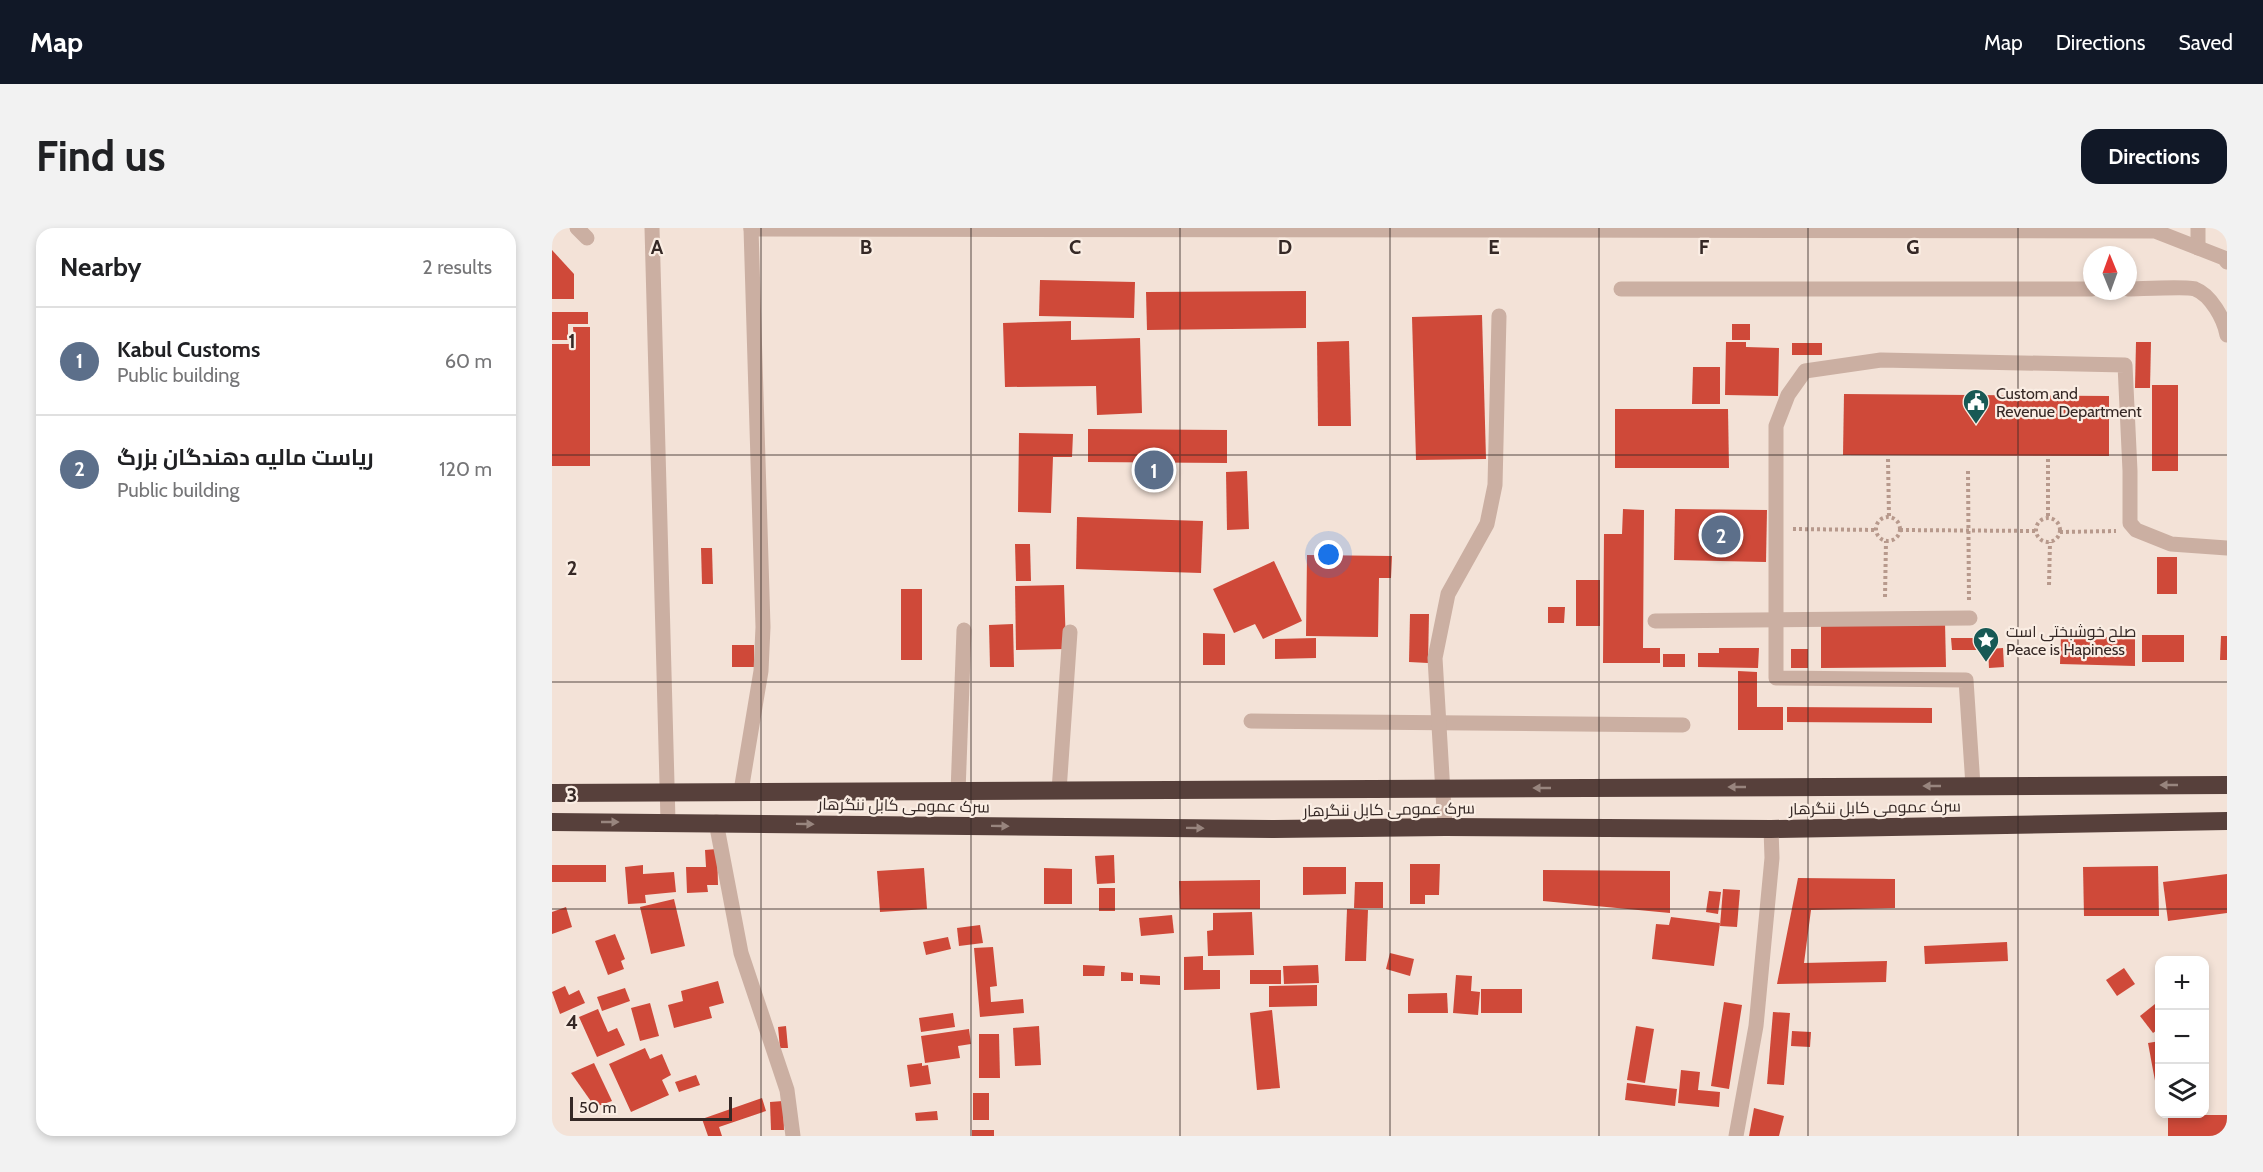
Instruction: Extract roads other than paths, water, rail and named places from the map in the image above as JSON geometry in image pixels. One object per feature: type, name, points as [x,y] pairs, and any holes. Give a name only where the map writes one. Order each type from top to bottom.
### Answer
[{"type":"highway","name":"سرک عمومی کابل ننگرهار","points":[[552,793],[2227,785]]},
{"type":"highway","name":"سرک عمومی کابل ننگرهار","points":[[552,822],[668,821],[1274,829],[1771,828],[2227,821]]},
{"type":"street","points":[[652,228],[669,791],[668,821]]},
{"type":"street","points":[[2198,228],[2198,248]]},
{"type":"street","points":[[741,791],[761,671],[763,627],[751,229],[1501,229],[1975,232],[2092,229],[2155,231],[2224,258],[2227,262]]},
{"type":"street","points":[[2137,289],[2195,288],[2211,302],[2225,326],[2227,335]]},
{"type":"street","points":[[1621,290],[2083,289]]},
{"type":"street","points":[[1444,827],[1435,657],[1448,594],[1487,524],[1495,485],[1499,316]]},
{"type":"street","points":[[1972,786],[1966,680],[1776,678],[1776,426],[1788,394],[1805,371],[1881,360],[2125,365],[2130,523],[2136,530],[2171,544],[2227,548]]},
{"type":"street","points":[[1655,621],[1970,618]]},
{"type":"street","points":[[958,792],[964,630]]},
{"type":"street","points":[[1059,791],[1070,632]]},
{"type":"street","points":[[1251,721],[1683,725]]},
{"type":"street","points":[[716,822],[741,953],[787,1089],[793,1136]]},
{"type":"street","points":[[1736,1136],[1756,1026],[1772,858],[1771,828]]},
{"type":"place","name":"Custom and Revenue Department","points":[[1976,425]]},
{"type":"place","name":"Kabul Customs","points":[[1154,470]]},
{"type":"place","name":"ریاست مالیه دهندگان بزرگ","points":[[1721,535]]},
{"type":"place","name":"صلح خوشبختی است Peace is Hapiness","points":[[1986,663]]}]
